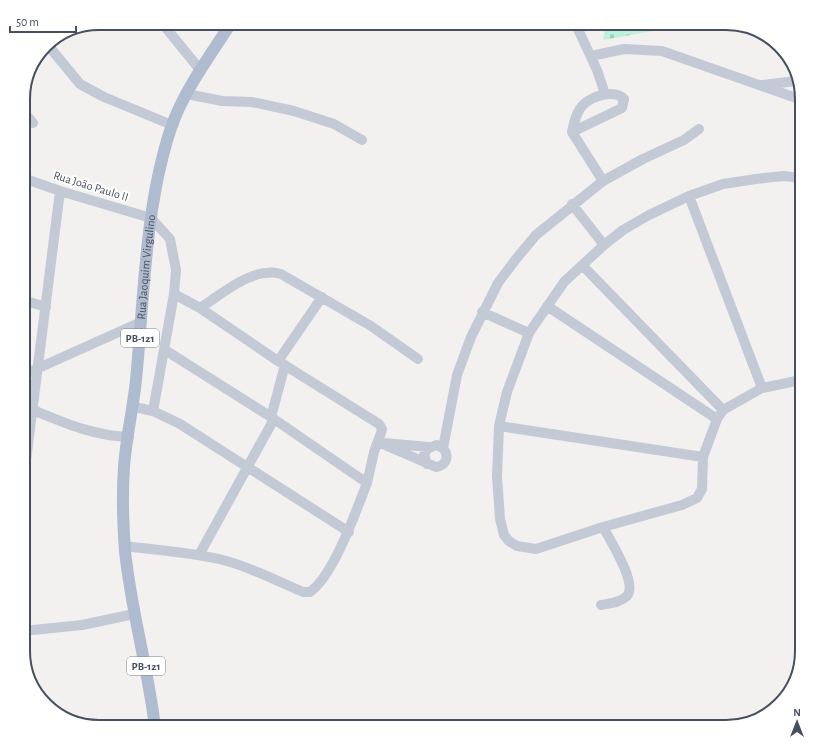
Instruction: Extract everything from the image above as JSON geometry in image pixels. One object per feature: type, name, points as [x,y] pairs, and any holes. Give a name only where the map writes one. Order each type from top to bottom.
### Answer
[{"type":"main road","name":"Rua Jaoquim Virgulino","points":[[125,549],[123,506],[124,472],[134,408],[151,218],[164,152],[172,125],[187,94],[227,30]]},
{"type":"main road","name":"PB-121","points":[[125,549],[154,720]]},
{"type":"street","points":[[168,30],[201,71]]},
{"type":"street","points":[[578,30],[591,56],[605,94]]},
{"type":"street","points":[[52,49],[80,84],[104,97],[172,125]]},
{"type":"street","points":[[591,56],[624,49],[662,51],[795,98]]},
{"type":"street","points":[[759,85],[793,81]]},
{"type":"street","points":[[187,94],[222,101],[259,103],[294,111],[334,124],[362,140]]},
{"type":"street","points":[[572,132],[602,119],[622,108],[624,105],[623,97],[616,94],[605,94],[591,99],[583,105],[577,115],[572,132],[603,181]]},
{"type":"street","points":[[30,119],[33,122]]},
{"type":"street","points":[[443,448],[457,375],[482,312],[498,283],[521,253],[536,236],[572,204],[603,181],[643,159],[684,140],[699,129]]},
{"type":"street","points":[[795,177],[783,176],[723,184],[689,196],[649,215],[604,245],[564,282],[529,333],[507,392],[500,426],[497,476],[502,529],[509,541],[517,546],[536,549],[603,527],[682,505],[697,498],[702,489],[703,457],[717,419],[723,410],[762,388],[795,381]]},
{"type":"street","name":"Rua João Paulo II","points":[[30,180],[151,218]]},
{"type":"street","points":[[30,422],[33,410],[60,191]]},
{"type":"street","points":[[689,196],[762,388]]},
{"type":"street","points":[[572,204],[604,245]]},
{"type":"street","points":[[151,218],[170,239],[176,270],[174,294],[165,350],[153,411]]},
{"type":"street","points":[[583,266],[723,410]]},
{"type":"street","points":[[200,308],[248,279],[266,272],[281,274],[371,326],[418,359]]},
{"type":"street","points":[[125,549],[199,555],[237,564],[306,593],[315,588],[323,578],[349,532],[367,483],[382,431],[379,424],[282,363],[200,308],[174,294]]},
{"type":"street","points":[[199,555],[248,469],[272,418],[282,363],[322,297]]},
{"type":"street","points":[[30,302],[46,307]]},
{"type":"street","points":[[547,306],[717,419]]},
{"type":"street","points":[[482,312],[529,333]]},
{"type":"street","points":[[30,372],[141,322]]},
{"type":"street","points":[[165,350],[272,418],[367,483]]},
{"type":"street","points":[[134,408],[153,411],[180,424],[248,469],[349,532]]},
{"type":"street","points":[[33,410],[93,433],[129,437]]},
{"type":"street","points":[[500,426],[703,457]]},
{"type":"street","points":[[378,442],[429,447],[436,445],[443,448],[447,455],[444,464],[436,467],[378,442]]},
{"type":"street","points":[[427,464],[424,455],[429,447]]},
{"type":"street","points":[[601,605],[621,600],[628,595],[631,588],[628,577],[603,527]]},
{"type":"street","points":[[30,630],[82,625],[134,609]]},
{"type":"green space","points":[[605,30],[659,30],[603,40]]}]
